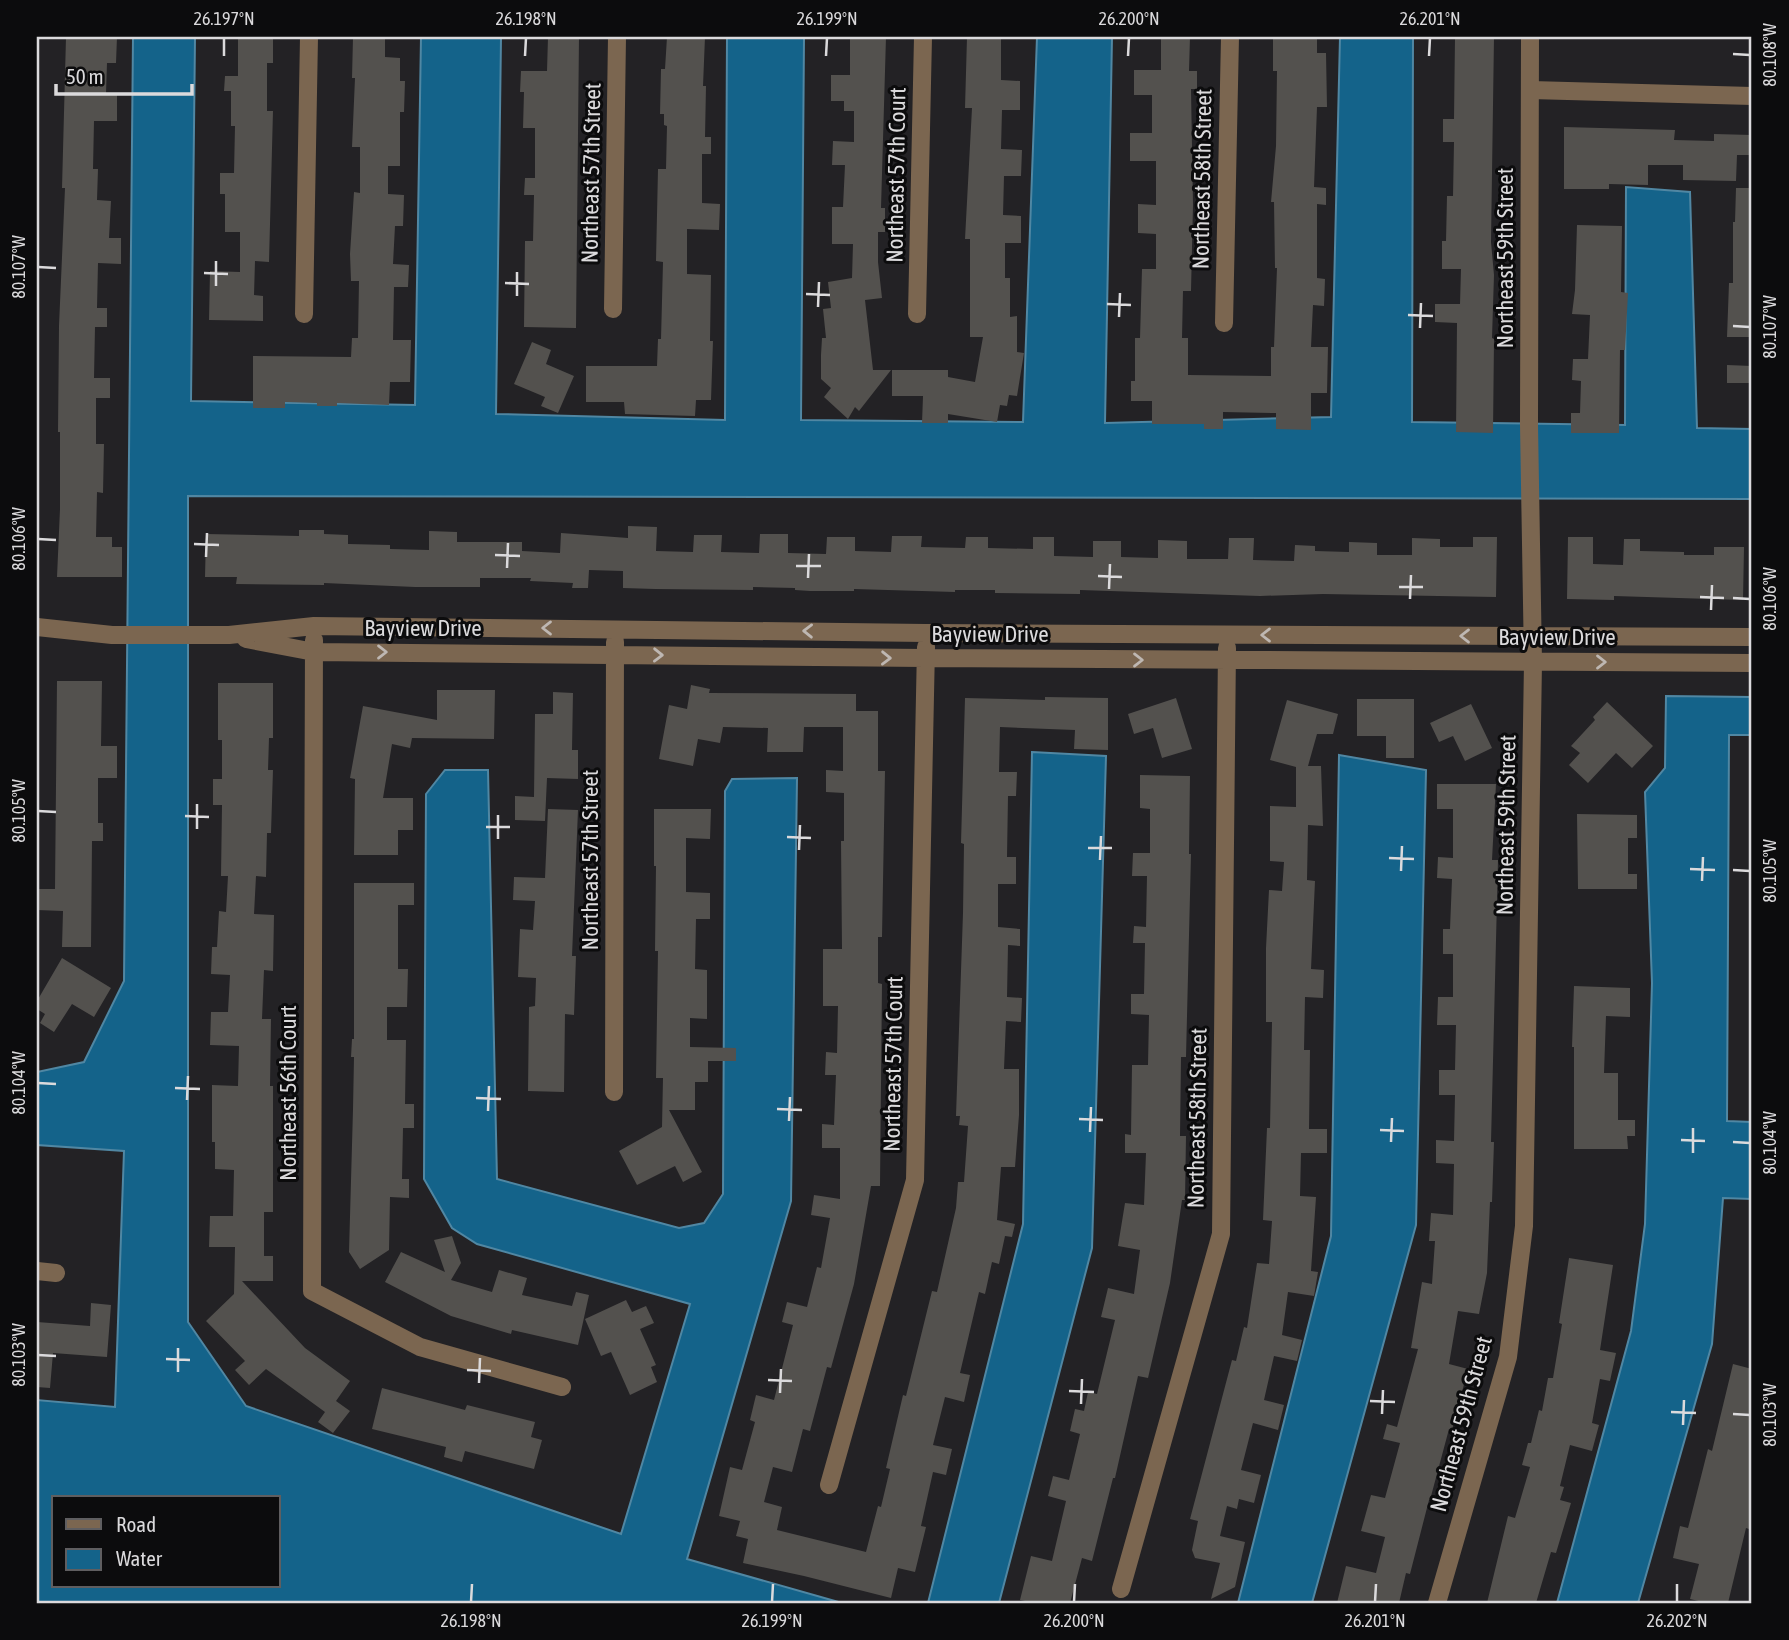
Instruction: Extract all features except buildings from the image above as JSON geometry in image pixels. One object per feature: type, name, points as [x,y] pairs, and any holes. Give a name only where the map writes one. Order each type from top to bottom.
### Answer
[{"type":"street","points":[[304,314],[309,37]]},
{"type":"street","name":"Northeast 57th Street","points":[[613,309],[617,37]]},
{"type":"street","name":"Northeast 57th Court","points":[[917,314],[923,37]]},
{"type":"street","name":"Northeast 58th Street","points":[[1224,323],[1230,37]]},
{"type":"street","name":"Northeast 59th Street","points":[[1437,1603],[1508,1357],[1524,1226],[1533,662],[1529,425],[1530,37]]},
{"type":"street","points":[[1531,90],[1752,96]]},
{"type":"street","name":"Bayview Drive","points":[[37,627],[112,635],[229,635],[314,626],[926,633],[1752,637]]},
{"type":"street","name":"Northeast 56th Court","points":[[314,626],[312,1291],[420,1347],[562,1387]]},
{"type":"street","points":[[461,627],[461,653]]},
{"type":"street","name":"Northeast 57th Street","points":[[614,1092],[615,628]]},
{"type":"street","points":[[781,631],[781,656]]},
{"type":"street","name":"Northeast 57th Court","points":[[829,1485],[915,1180],[926,633]]},
{"type":"street","points":[[1093,659],[1094,634]]},
{"type":"street","name":"Northeast 58th Street","points":[[1121,1589],[1221,1234],[1227,634]]},
{"type":"street","name":"Bayview Drive","points":[[229,635],[314,652],[1752,663]]},
{"type":"street","points":[[1387,635],[1387,661]]},
{"type":"street","points":[[1675,637],[1675,663]]},
{"type":"street","points":[[37,1271],[56,1273]]},
{"type":"water","points":[[133,37],[195,37],[191,401],[415,405],[421,37],[501,37],[496,414],[725,420],[727,37],[804,37],[801,420],[1023,422],[1037,37],[1112,37],[1105,423],[1331,417],[1340,37],[1413,37],[1412,422],[1625,425],[1626,187],[1690,192],[1697,428],[1752,429],[1752,499],[188,496],[188,1322],[246,1406],[621,1534],[690,1304],[477,1244],[452,1228],[424,1179],[426,794],[445,770],[488,770],[497,1179],[679,1228],[704,1223],[723,1194],[725,791],[732,779],[797,778],[791,1201],[687,1559],[842,1603],[37,1603],[37,1400],[115,1407],[124,1151],[37,1145],[37,1072],[84,1062],[124,981]]},
{"type":"water","points":[[1666,696],[1752,697],[1752,735],[1729,735],[1727,1121],[1752,1122],[1752,1199],[1723,1198],[1712,1344],[1638,1603],[1557,1603],[1631,1331],[1645,1224],[1652,983],[1645,792],[1665,768]]},
{"type":"water","points":[[1032,752],[1106,756],[1092,1248],[999,1603],[928,1603],[1023,1224]]},
{"type":"water","points":[[1339,755],[1426,770],[1416,1225],[1312,1603],[1238,1603],[1331,1236]]}]
